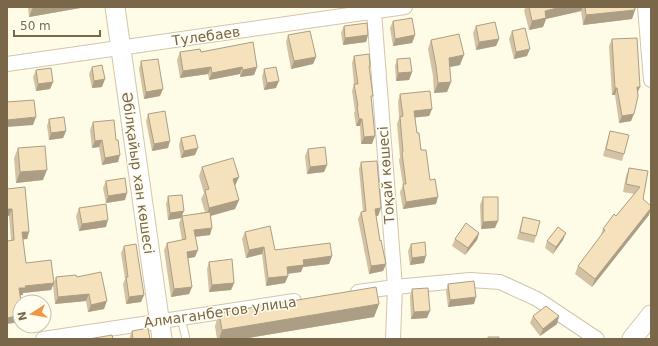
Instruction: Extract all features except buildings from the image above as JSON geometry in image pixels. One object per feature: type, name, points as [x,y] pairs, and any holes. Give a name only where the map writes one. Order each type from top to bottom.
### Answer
[{"type":"street","name":"Әбілқайыр хан көшесі","points":[[115,7],[161,330]]},
{"type":"street","name":"Тулебаев","points":[[7,64],[405,7]]},
{"type":"street","points":[[645,7],[651,80]]},
{"type":"street","name":"Тоқай көшесі","points":[[374,12],[395,286],[393,339]]},
{"type":"street","points":[[342,294],[395,286],[470,280],[500,282],[537,299],[597,339]]},
{"type":"street","name":"Алмаганбетов улица","points":[[43,339],[161,330],[181,318],[303,300]]},
{"type":"street","points":[[632,339],[651,315]]},
{"type":"lane","points":[[181,318],[186,339]]}]
